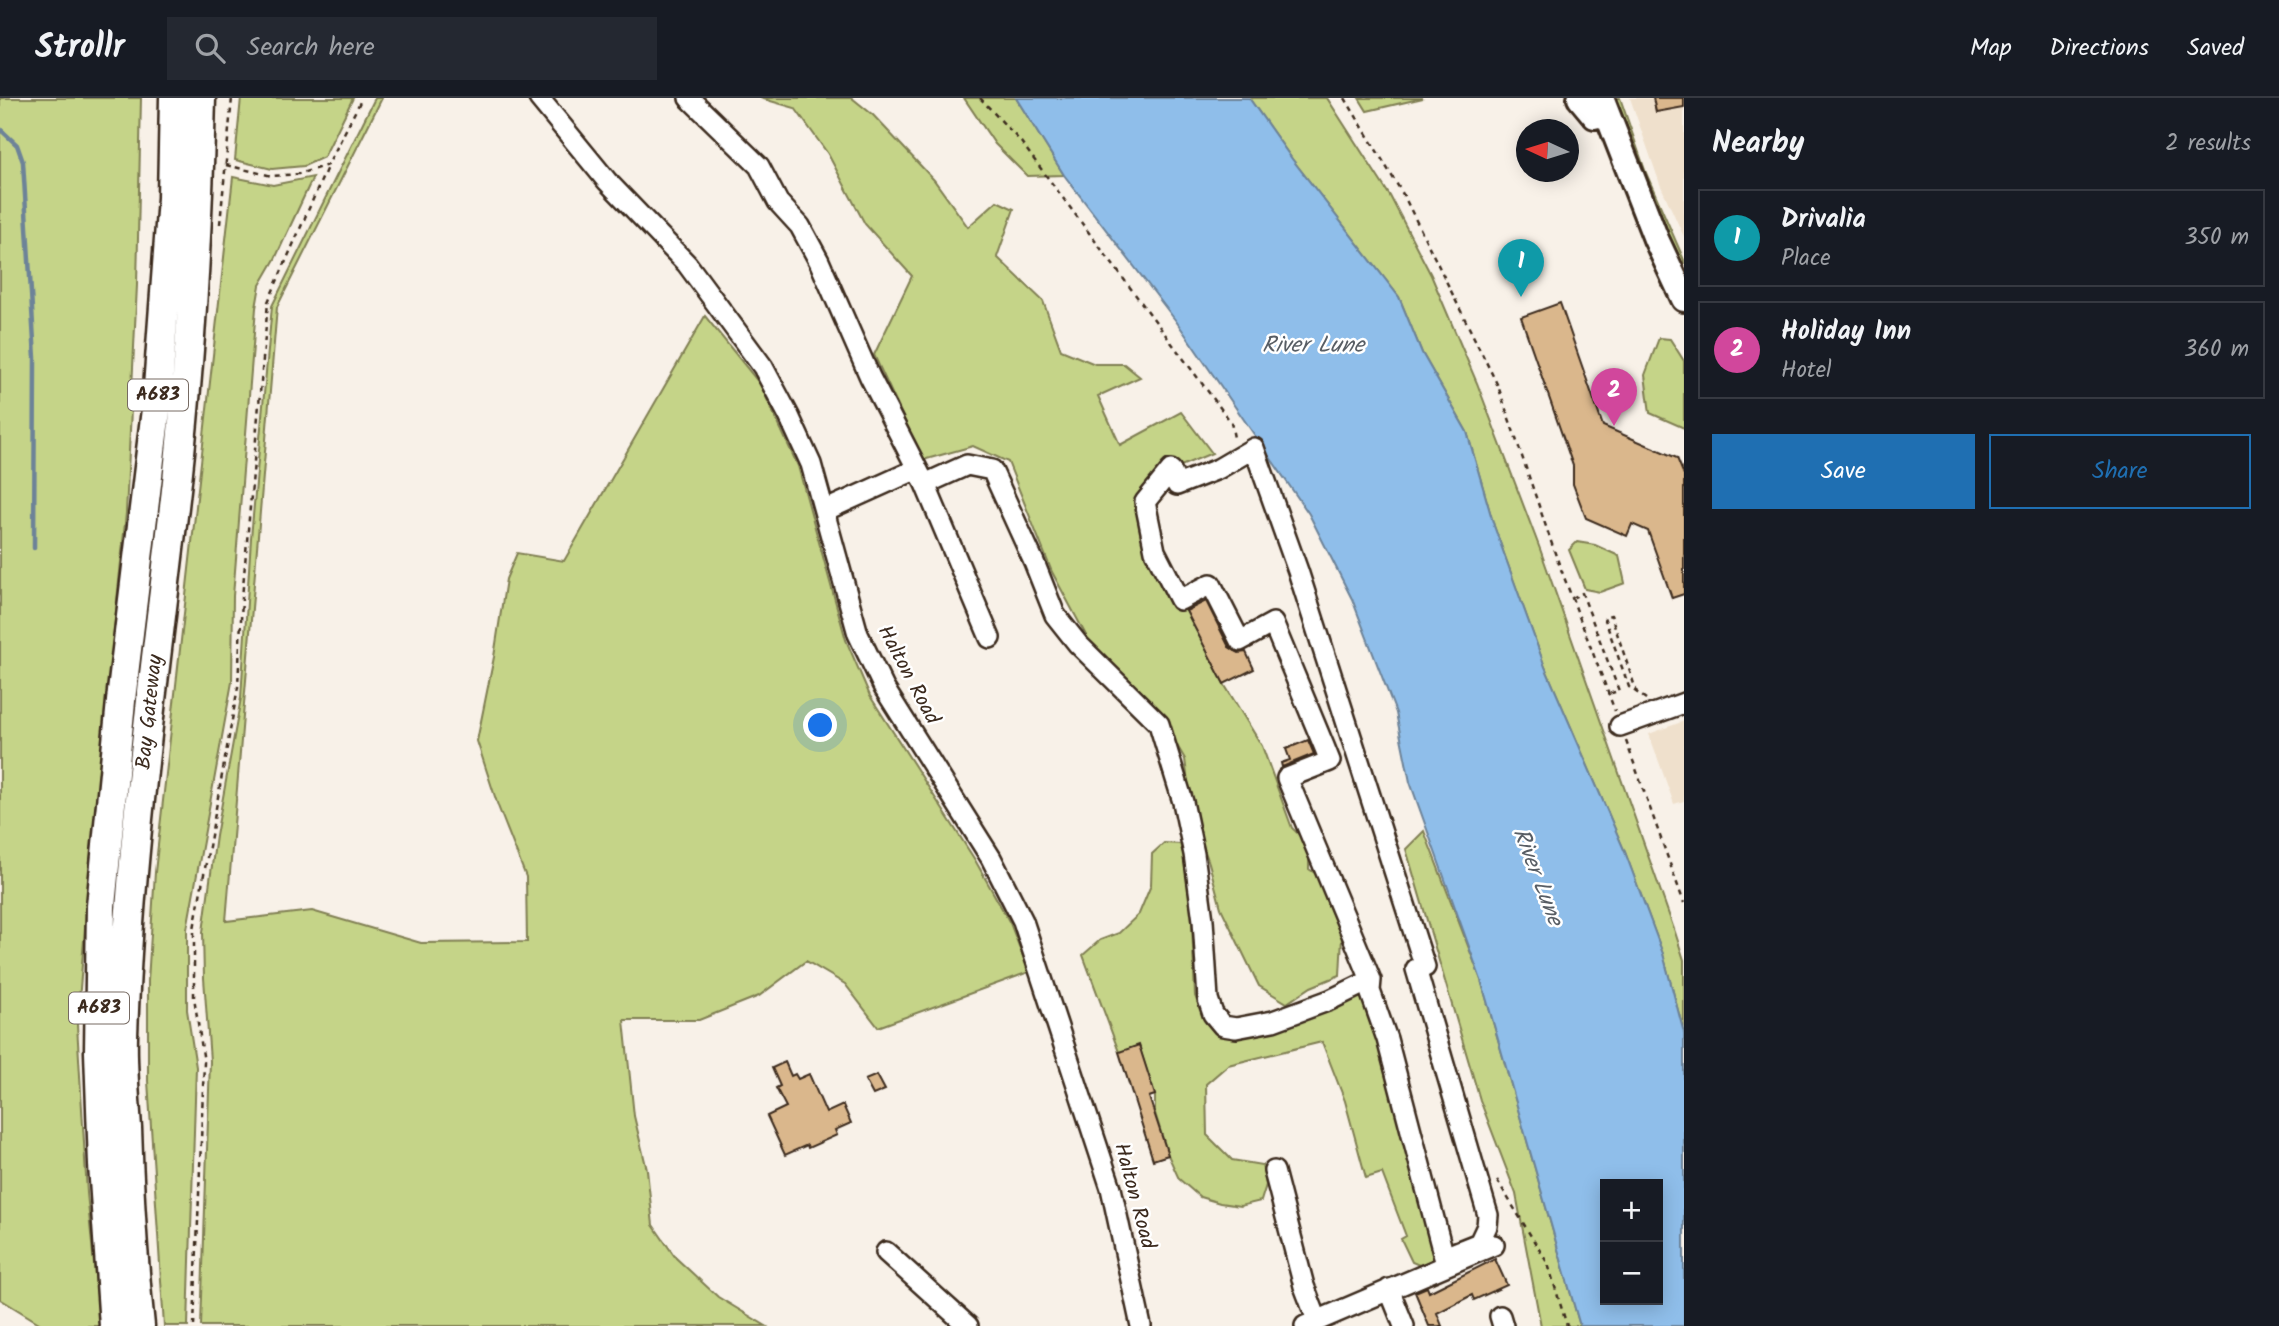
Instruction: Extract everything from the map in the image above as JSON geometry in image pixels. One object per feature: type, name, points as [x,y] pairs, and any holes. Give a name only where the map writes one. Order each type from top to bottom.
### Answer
[{"type":"highway","points":[[143,527],[157,196],[158,98]]},
{"type":"highway","name":"Bay Gateway","points":[[114,1326],[103,1165],[99,1052],[101,906],[122,691],[158,388],[172,198],[174,98]]},
{"type":"highway","name":"Bay Gateway","points":[[140,1326],[128,1160],[123,1040],[128,912],[177,480],[188,359],[199,204],[201,98]]},
{"type":"highway","points":[[188,359],[211,203],[217,98]]},
{"type":"main road","points":[[1591,103],[1608,144],[1630,177],[1684,299]]},
{"type":"street","name":"Halton Road","points":[[539,98],[607,181],[687,264],[763,368],[789,415],[811,464],[858,634],[884,688],[991,858],[1023,921],[1111,1188],[1141,1326]]},
{"type":"street","points":[[689,98],[759,166],[778,202],[800,226],[819,261],[870,377],[921,476],[990,638]]},
{"type":"street","points":[[1254,448],[1298,571],[1425,967],[1416,969],[1488,1215],[1487,1226],[1479,1243],[1444,1256],[1387,1039],[1370,991],[1371,980],[1287,778],[1330,761],[1273,623],[1240,641],[1211,584],[1180,600],[1155,551],[1145,502],[1171,470],[1177,485],[1218,469],[1254,448]]},
{"type":"street","points":[[824,511],[921,476],[967,465],[992,470],[1055,615],[1077,644],[1159,724],[1183,802],[1195,854],[1208,999],[1213,1014],[1223,1026],[1236,1028],[1273,1021],[1329,1000],[1371,980]]},
{"type":"street","points":[[1620,726],[1684,703]]},
{"type":"street","points":[[1275,1171],[1311,1323],[1494,1245]]},
{"type":"street","points":[[886,1252],[968,1326]]},
{"type":"street","points":[[1389,1289],[1404,1326]]},
{"type":"path","points":[[232,98],[226,165],[272,176],[298,174],[328,165]]},
{"type":"path","points":[[194,1326],[204,1062],[194,997],[194,929],[238,687],[242,598],[268,302],[328,165],[362,98]]},
{"type":"path","points":[[1345,98],[1404,197],[1498,386],[1572,598],[1684,902]]},
{"type":"path","points":[[1572,598],[1582,593],[1619,691],[1608,694]]},
{"type":"path","points":[[1629,687],[1604,617],[1611,615],[1637,693]]},
{"type":"path","points":[[1598,637],[1609,633]]},
{"type":"path","points":[[1548,1264],[1567,1326]]},
{"type":"shaded area","points":[[1630,98],[1684,98],[1684,237],[1660,184]]},
{"type":"shaded area","points":[[1684,721],[1684,801],[1674,804],[1649,734]]},
{"type":"green space","points":[[0,98],[141,98],[137,285],[126,513],[91,854],[77,1025],[87,1193],[100,1326],[44,1326],[0,1299]]},
{"type":"green space","points":[[241,98],[353,98],[324,157],[304,166],[272,169],[235,160]]},
{"type":"green space","points":[[375,98],[382,98],[277,307],[226,921],[312,911],[421,943],[527,942],[526,877],[498,806],[477,741],[506,579],[517,553],[564,561],[705,316],[760,384],[798,466],[846,640],[870,696],[975,860],[1010,923],[1029,972],[878,1027],[845,984],[806,961],[759,996],[699,1020],[624,1020],[634,1116],[647,1170],[653,1225],[676,1258],[718,1297],[766,1326],[201,1326],[210,1061],[203,932],[216,836],[241,698],[251,538],[272,306]]},
{"type":"green space","points":[[760,98],[852,98],[873,115],[934,180],[968,227],[997,201],[1014,209],[997,257],[1043,301],[1061,350],[1095,364],[1124,364],[1140,377],[1098,396],[1120,445],[1181,412],[1212,453],[1171,470],[1145,502],[1155,551],[1224,684],[1262,746],[1292,828],[1309,844],[1309,869],[1322,878],[1327,902],[1342,937],[1340,975],[1311,987],[1287,1003],[1259,986],[1221,908],[1192,814],[1185,759],[1151,701],[1089,641],[1052,572],[1008,462],[973,446],[923,460],[874,355],[912,276],[865,224],[828,154],[795,108]]},
{"type":"green space","points":[[964,98],[1016,98],[1064,175],[1027,176],[995,144]]},
{"type":"green space","points":[[1249,98],[1327,98],[1390,196],[1431,275],[1477,383],[1540,549],[1675,932],[1684,960],[1684,1033],[1663,954],[1625,852],[1545,667],[1494,526],[1467,432],[1422,353],[1399,297],[1292,159]]},
{"type":"green space","points":[[1359,98],[1423,98],[1367,111]]},
{"type":"green space","points":[[1606,98],[1620,98],[1646,173],[1684,260],[1684,272]]},
{"type":"green space","points":[[233,177],[273,185],[313,177],[260,285],[256,308],[233,596],[232,682],[187,929],[187,1010],[196,1067],[188,1326],[164,1326],[148,1081],[148,981],[155,872]]},
{"type":"green space","points":[[1659,338],[1670,339],[1684,361],[1684,428],[1650,413],[1645,375]]},
{"type":"green space","points":[[1577,542],[1595,545],[1619,556],[1625,583],[1600,592],[1585,589],[1569,550]]},
{"type":"green space","points":[[1424,831],[1481,980],[1580,1326],[1541,1326],[1516,1194],[1480,1100],[1406,849]]},
{"type":"green space","points":[[1164,843],[1180,844],[1190,875],[1195,996],[1206,1023],[1241,1036],[1370,991],[1444,1257],[1419,1265],[1412,1262],[1401,1239],[1406,1236],[1382,1173],[1366,1178],[1345,1101],[1322,1042],[1228,1065],[1206,1084],[1207,1135],[1232,1160],[1262,1165],[1266,1185],[1261,1201],[1240,1206],[1220,1203],[1200,1197],[1179,1179],[1168,1155],[1155,1113],[1155,1095],[1139,1046],[1119,1052],[1083,955],[1100,940],[1119,933],[1139,914],[1151,885],[1152,854]]},
{"type":"water","name":"River Lune","points":[[1016,98],[1249,98],[1292,159],[1399,297],[1422,353],[1467,432],[1494,526],[1545,667],[1625,852],[1663,954],[1684,1033],[1684,1326],[1580,1326],[1481,980],[1410,782],[1396,713],[1352,599],[1309,514],[1176,321],[1064,175]]},
{"type":"building","points":[[1653,98],[1684,98],[1684,107],[1656,112]]},
{"type":"building","points":[[1560,303],[1603,426],[1677,458],[1684,475],[1684,594],[1672,598],[1648,531],[1632,524],[1627,536],[1586,518],[1573,484],[1573,466],[1521,317]]},
{"type":"building","points":[[1206,601],[1229,647],[1239,653],[1246,652],[1254,669],[1224,684],[1186,611]]},
{"type":"building","points":[[1308,740],[1314,754],[1282,767],[1281,763],[1290,760],[1286,749]]},
{"type":"building","points":[[1139,1045],[1155,1095],[1149,1097],[1168,1155],[1153,1160],[1119,1052]]},
{"type":"building","points":[[785,1062],[791,1076],[795,1074],[798,1079],[809,1074],[826,1113],[843,1105],[851,1123],[835,1130],[837,1135],[785,1155],[767,1116],[786,1107],[776,1088],[780,1086],[772,1068]]},
{"type":"building","points":[[877,1075],[885,1090],[873,1095],[865,1080]]},
{"type":"building","points":[[1495,1259],[1507,1285],[1474,1300],[1472,1295],[1437,1313],[1442,1326],[1429,1326],[1415,1292],[1427,1287],[1429,1292]]},
{"type":"waterway","points":[[0,129],[17,145],[23,162],[35,358],[34,548]]},
{"type":"place","name":"Drivalia","points":[[1521,297]]},
{"type":"place","name":"Holiday Inn","points":[[1614,426]]}]
